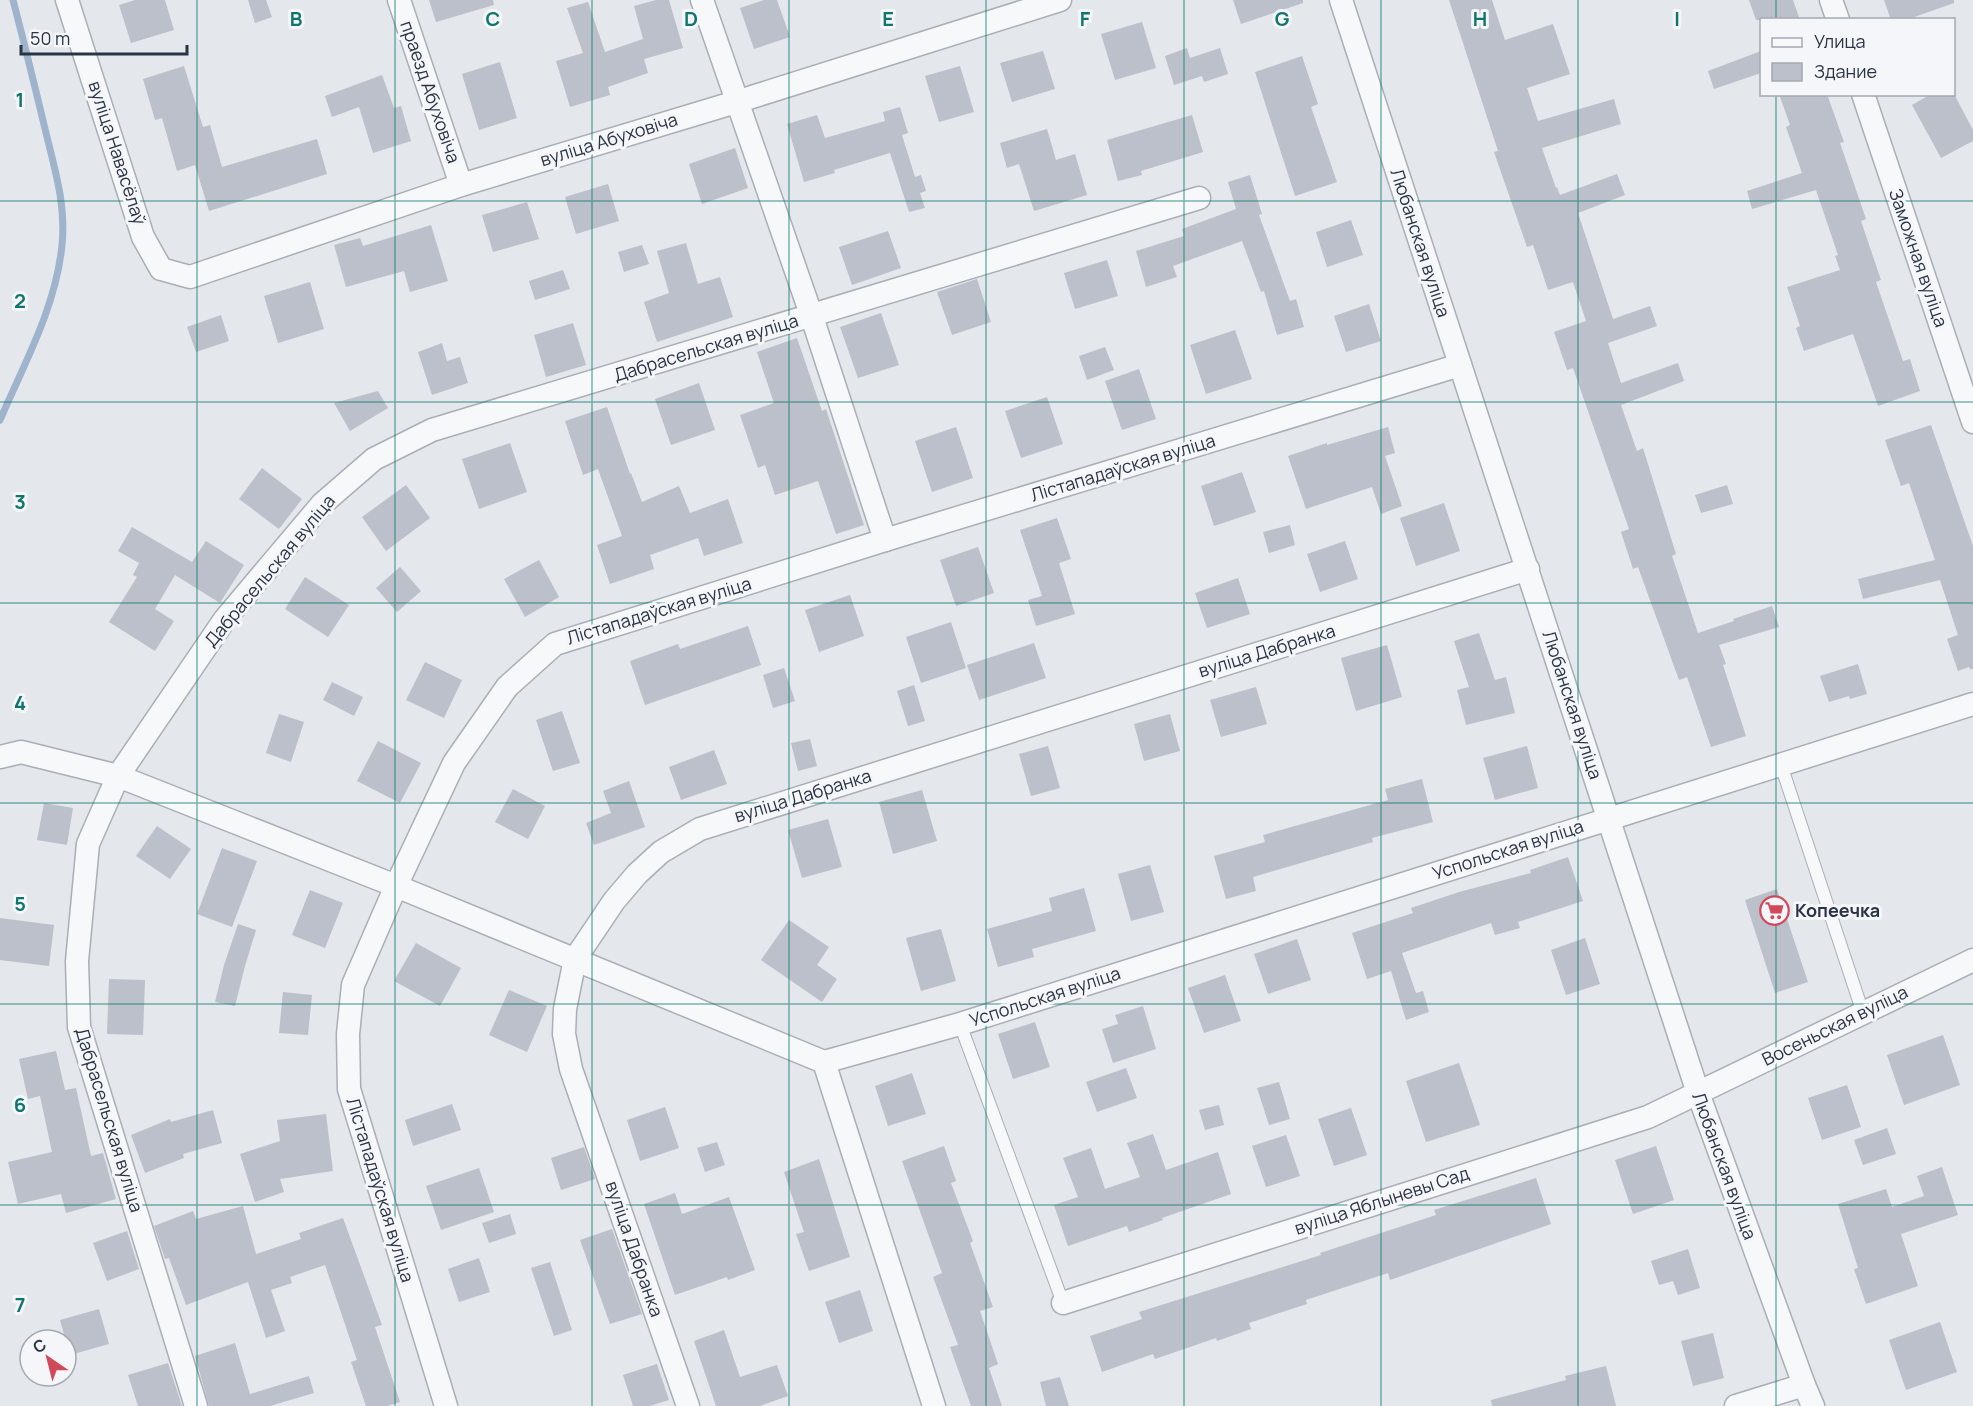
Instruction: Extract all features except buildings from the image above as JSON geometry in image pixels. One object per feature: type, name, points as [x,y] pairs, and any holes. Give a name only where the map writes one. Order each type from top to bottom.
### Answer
[{"type":"street","name":"вуліца Навасёлаў","points":[[67,0],[143,237],[161,269]]},
{"type":"street","name":"праезд Абуховіча","points":[[399,0],[461,185]]},
{"type":"street","points":[[702,0],[812,317],[885,540]]},
{"type":"street","name":"вуліца Абуховіча","points":[[161,269],[190,278],[461,185],[736,102],[1005,9],[1060,0]]},
{"type":"street","name":"Любанская вуліца","points":[[1341,0],[1698,1093],[1813,1406]]},
{"type":"street","points":[[1831,0],[1837,18]]},
{"type":"street","name":"Заможная вуліца","points":[[1864,96],[1973,422]]},
{"type":"street","name":"Дабрасельская вуліца","points":[[196,1406],[79,1027],[77,961],[88,844],[118,776],[225,619],[322,504],[374,459],[432,430],[812,317],[1199,198]]},
{"type":"street","name":"Лістападаўская вуліца","points":[[446,1406],[350,1089],[348,1034],[352,985],[454,763],[507,687],[555,644],[885,540],[1460,365]]},
{"type":"street","name":"вуліца Дабранка","points":[[688,1406],[571,1069],[564,1034],[565,1009],[575,959],[614,901],[637,874],[661,852],[700,828],[1528,569]]},
{"type":"street","name":"Успольская вуліца","points":[[824,1062],[960,1024],[1973,704]]},
{"type":"street","points":[[0,757],[21,752],[118,776],[396,886],[824,1062],[934,1406]]},
{"type":"street","name":"Восеньская вуліца","points":[[1698,1093],[1973,960]]},
{"type":"street","name":"вуліца Яблыневы Сад","points":[[1063,1302],[1648,1117],[1698,1093]]},
{"type":"street","points":[[1736,1406],[1804,1385]]},
{"type":"lane","points":[[1781,765],[1863,1013]]},
{"type":"lane","points":[[960,1024],[1063,1302]]},
{"type":"waterway","points":[[0,420],[46,313],[59,268],[63,231],[57,177],[13,0]]},
{"type":"place","name":"Копеечка","points":[[1774,911]]}]
